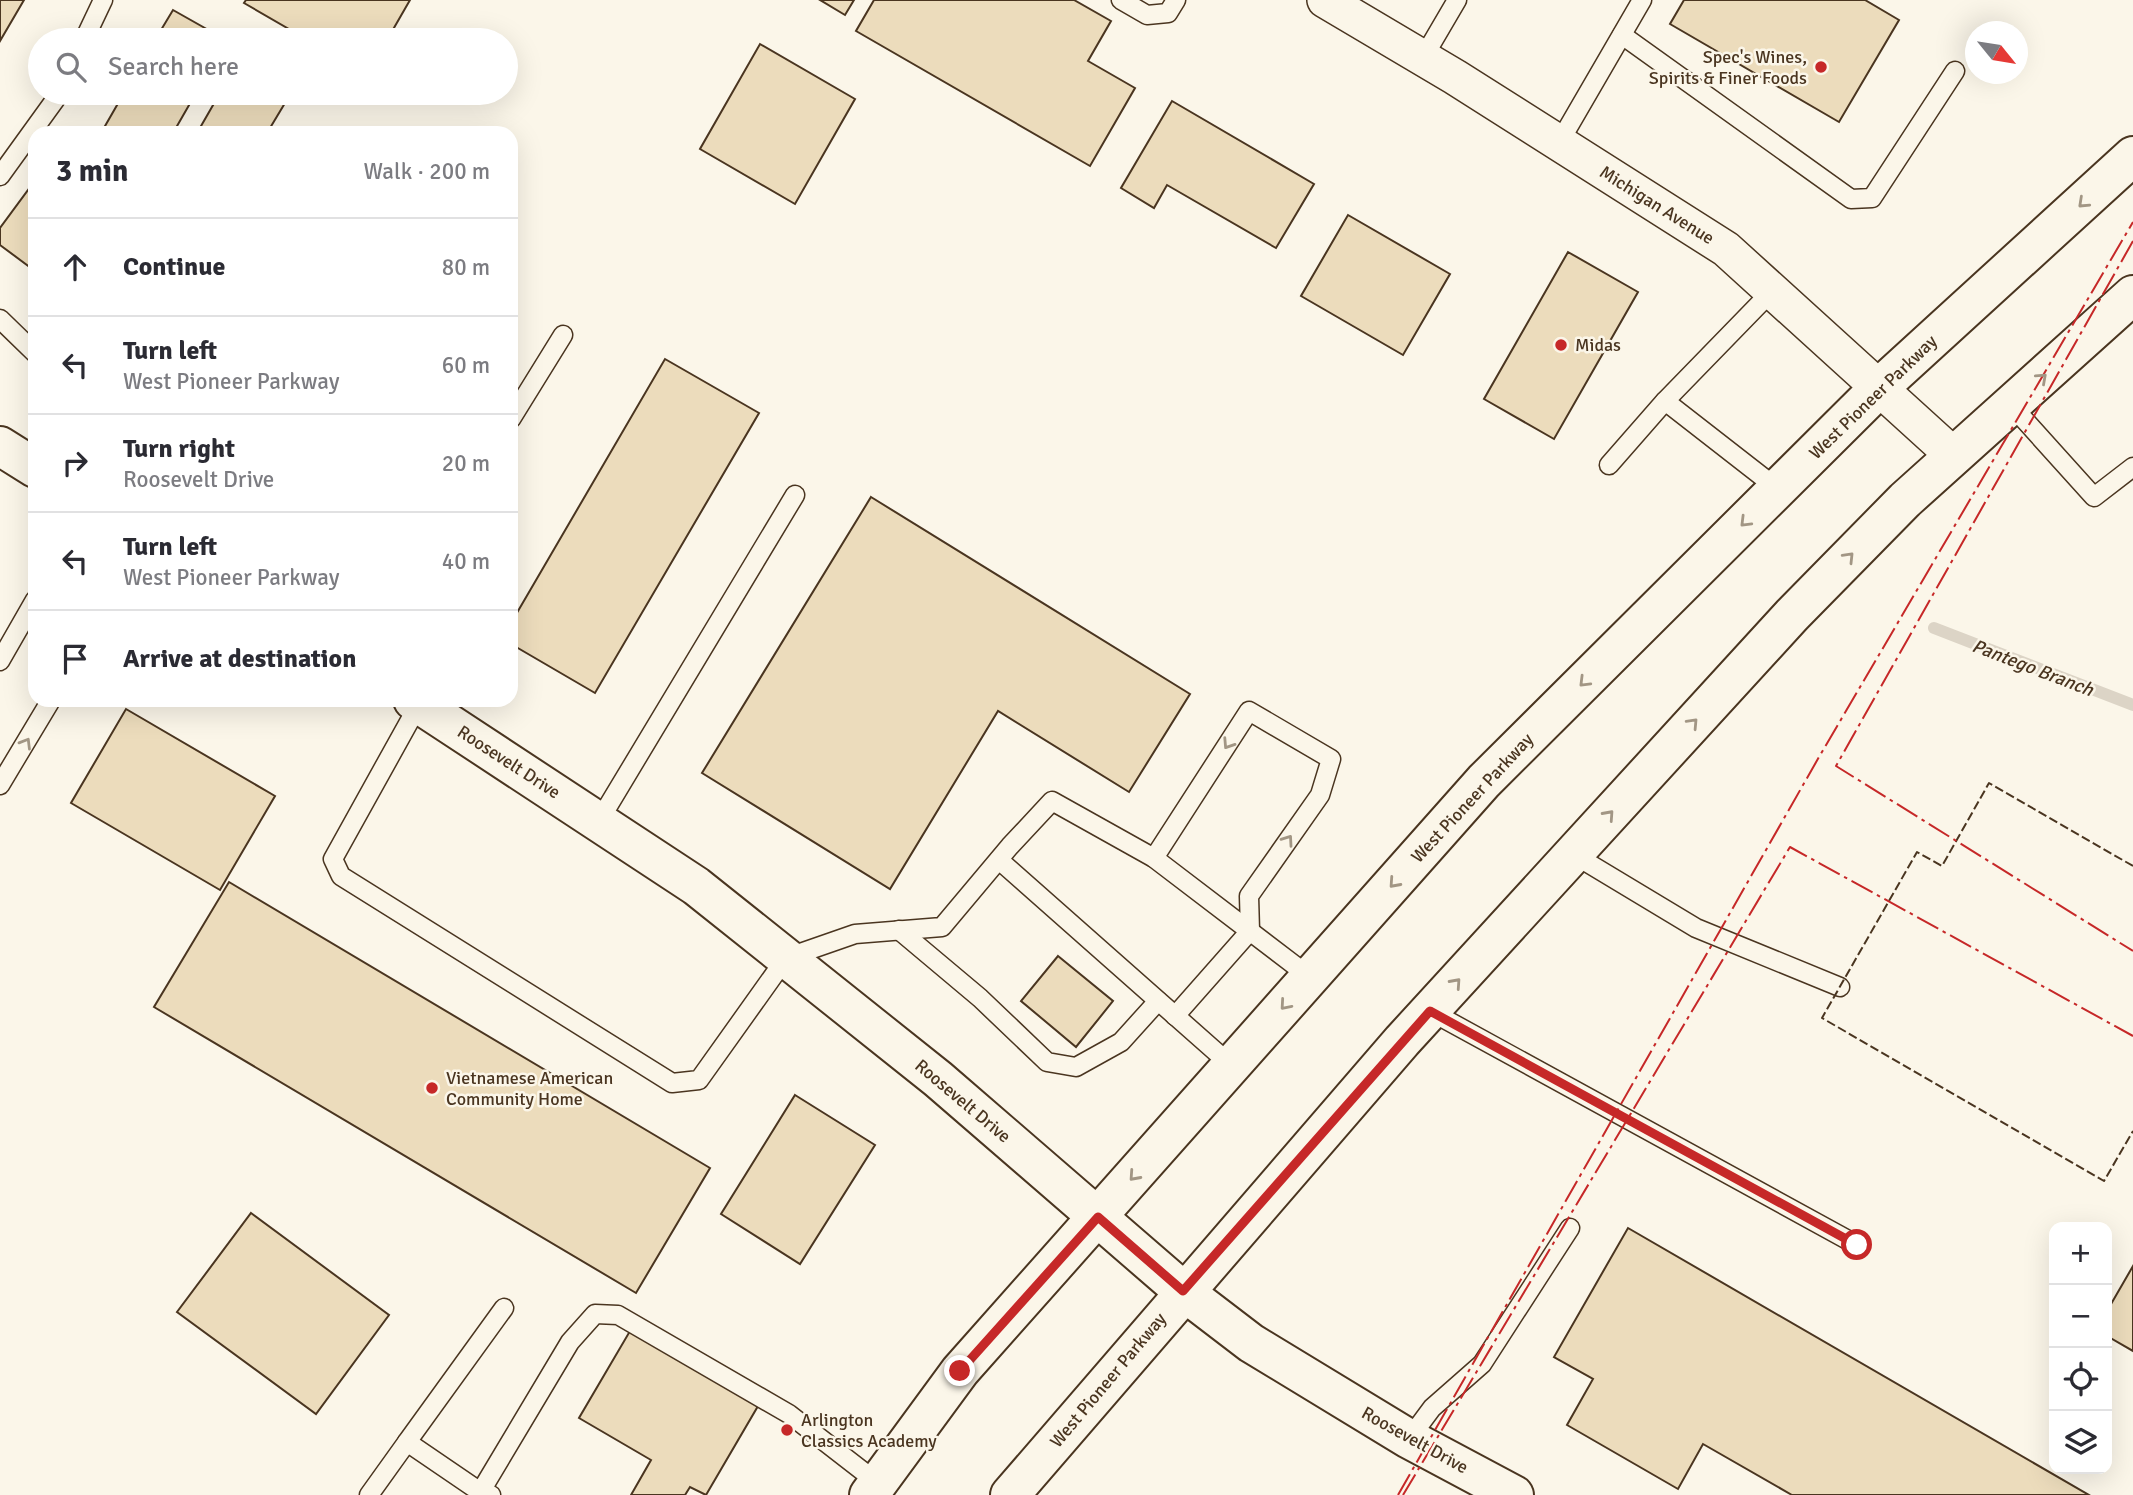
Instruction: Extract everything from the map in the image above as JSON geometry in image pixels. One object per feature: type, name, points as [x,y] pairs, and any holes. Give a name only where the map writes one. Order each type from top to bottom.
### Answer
[{"type":"main road","name":"West Pioneer Parkway","points":[[874,1489],[960,1371],[1484,781],[1880,387],[2133,156]]},
{"type":"main road","name":"West Pioneer Parkway","points":[[1010,1495],[1183,1291],[1430,1011],[1792,615],[1905,500],[2133,295]]},
{"type":"main road","points":[[0,446],[28,464]]},
{"type":"main road","name":"Roosevelt Drive","points":[[424,707],[696,886],[938,1079],[1183,1291],[1251,1343],[1409,1439],[1514,1495]]},
{"type":"street","name":"Michigan Avenue","points":[[1325,0],[1423,58],[1726,249],[1954,456]]},
{"type":"lane","points":[[90,28],[103,0]]},
{"type":"lane","points":[[1121,0],[1147,15],[1168,13],[1177,0]]},
{"type":"lane","points":[[1423,58],[1457,0]]},
{"type":"lane","points":[[1559,143],[1642,0]]},
{"type":"lane","points":[[1622,35],[1851,199],[1872,198],[1955,71]]},
{"type":"lane","points":[[36,126],[51,105]]},
{"type":"lane","points":[[0,176],[28,137]]},
{"type":"lane","points":[[1609,465],[1665,401],[1773,290]]},
{"type":"lane","points":[[0,319],[28,346]]},
{"type":"lane","points":[[518,408],[563,335]]},
{"type":"lane","points":[[1665,401],[1778,489]]},
{"type":"lane","points":[[2012,406],[2094,497],[2133,467]]},
{"type":"lane","points":[[598,821],[795,495]]},
{"type":"lane","points":[[0,661],[28,612]]},
{"type":"lane","points":[[0,785],[47,707]]},
{"type":"lane","points":[[413,707],[333,859],[341,876],[672,1083],[699,1080],[786,958],[855,934],[942,927],[1052,801],[1154,859],[1310,977]]},
{"type":"lane","points":[[1154,859],[1249,711],[1331,759],[1320,795],[1248,896],[1250,931],[1175,1016]]},
{"type":"lane","points":[[1573,854],[1696,928],[1840,987]]},
{"type":"lane","points":[[999,860],[1231,1066]]},
{"type":"lane","points":[[899,930],[980,998],[1047,1062],[1076,1067],[1121,1042],[1158,1001]]},
{"type":"lane","points":[[1430,1011],[1857,1245]]},
{"type":"lane","points":[[1409,1439],[1432,1408],[1482,1364],[1570,1228]]},
{"type":"lane","points":[[369,1495],[504,1308]]},
{"type":"lane","points":[[408,1442],[486,1493],[570,1342],[595,1314],[618,1315],[789,1414],[874,1489]]},
{"type":"building","points":[[0,0],[24,0],[0,41]]},
{"type":"building","points":[[246,0],[410,0],[394,28],[287,28],[244,3]]},
{"type":"building","points":[[820,0],[854,0],[845,15]]},
{"type":"building","points":[[874,0],[1074,0],[1111,21],[1088,61],[1135,88],[1090,166],[856,31]]},
{"type":"building","points":[[1684,0],[1865,0],[1899,20],[1839,122],[1670,24]]},
{"type":"building","points":[[173,10],[205,28],[162,28]]},
{"type":"building","points":[[760,44],[855,99],[795,204],[700,149]]},
{"type":"building","points":[[1172,101],[1314,184],[1276,248],[1167,185],[1154,208],[1121,188]]},
{"type":"building","points":[[117,105],[189,105],[177,126],[105,126]]},
{"type":"building","points":[[213,105],[284,105],[271,126],[201,126]]},
{"type":"building","points":[[28,190],[28,266],[0,245],[0,228]]},
{"type":"building","points":[[1348,215],[1450,274],[1403,355],[1301,296]]},
{"type":"building","name":"Midas","points":[[1568,252],[1638,292],[1554,439],[1484,399]]},
{"type":"building","points":[[665,359],[759,413],[595,693],[518,648],[518,611]]},
{"type":"building","points":[[871,497],[1190,694],[1129,792],[998,711],[890,889],[702,773]]},
{"type":"building","points":[[126,709],[275,796],[220,890],[71,803]]},
{"type":"building","name":"Vietnamese American Community Home","points":[[229,882],[710,1168],[636,1293],[154,1007]]},
{"type":"building","points":[[1058,956],[1113,1001],[1076,1047],[1021,1001]]},
{"type":"building","points":[[795,1095],[875,1145],[800,1264],[721,1214]]},
{"type":"building","points":[[251,1213],[389,1315],[316,1414],[177,1312]]},
{"type":"building","points":[[1628,1228],[2089,1495],[1792,1495],[1703,1444],[1678,1489],[1567,1425],[1593,1379],[1554,1357]]},
{"type":"building","points":[[2133,1266],[2133,1351],[2112,1339],[2112,1302]]},
{"type":"building","points":[[630,1331],[758,1406],[706,1495],[690,1487],[685,1495],[631,1495],[651,1460],[579,1418]]},
{"type":"waterway","name":"Pantego Branch","points":[[1934,628],[2133,705]]},
{"type":"fence","points":[[2133,866],[1989,783],[1942,866],[1917,852],[1822,1018],[2104,1181],[2133,1131]]},
{"type":"power","points":[[1398,1495],[1819,757],[2133,222]]},
{"type":"power","points":[[2133,241],[1836,766],[2133,951]]},
{"type":"power","points":[[1403,1495],[1790,847],[2133,1036]]},
{"type":"place","name":"Spec's Wines, Spirits & Finer Foods","points":[[1821,67]]},
{"type":"place","name":"Midas","points":[[1561,345]]},
{"type":"place","name":"Vietnamese American Community Home","points":[[432,1088]]},
{"type":"place","name":"Arlington Classics Academy","points":[[787,1430]]},
{"type":"route","points":[[960,1371],[1098,1217],[1183,1291],[1430,1011],[1857,1245]]}]
